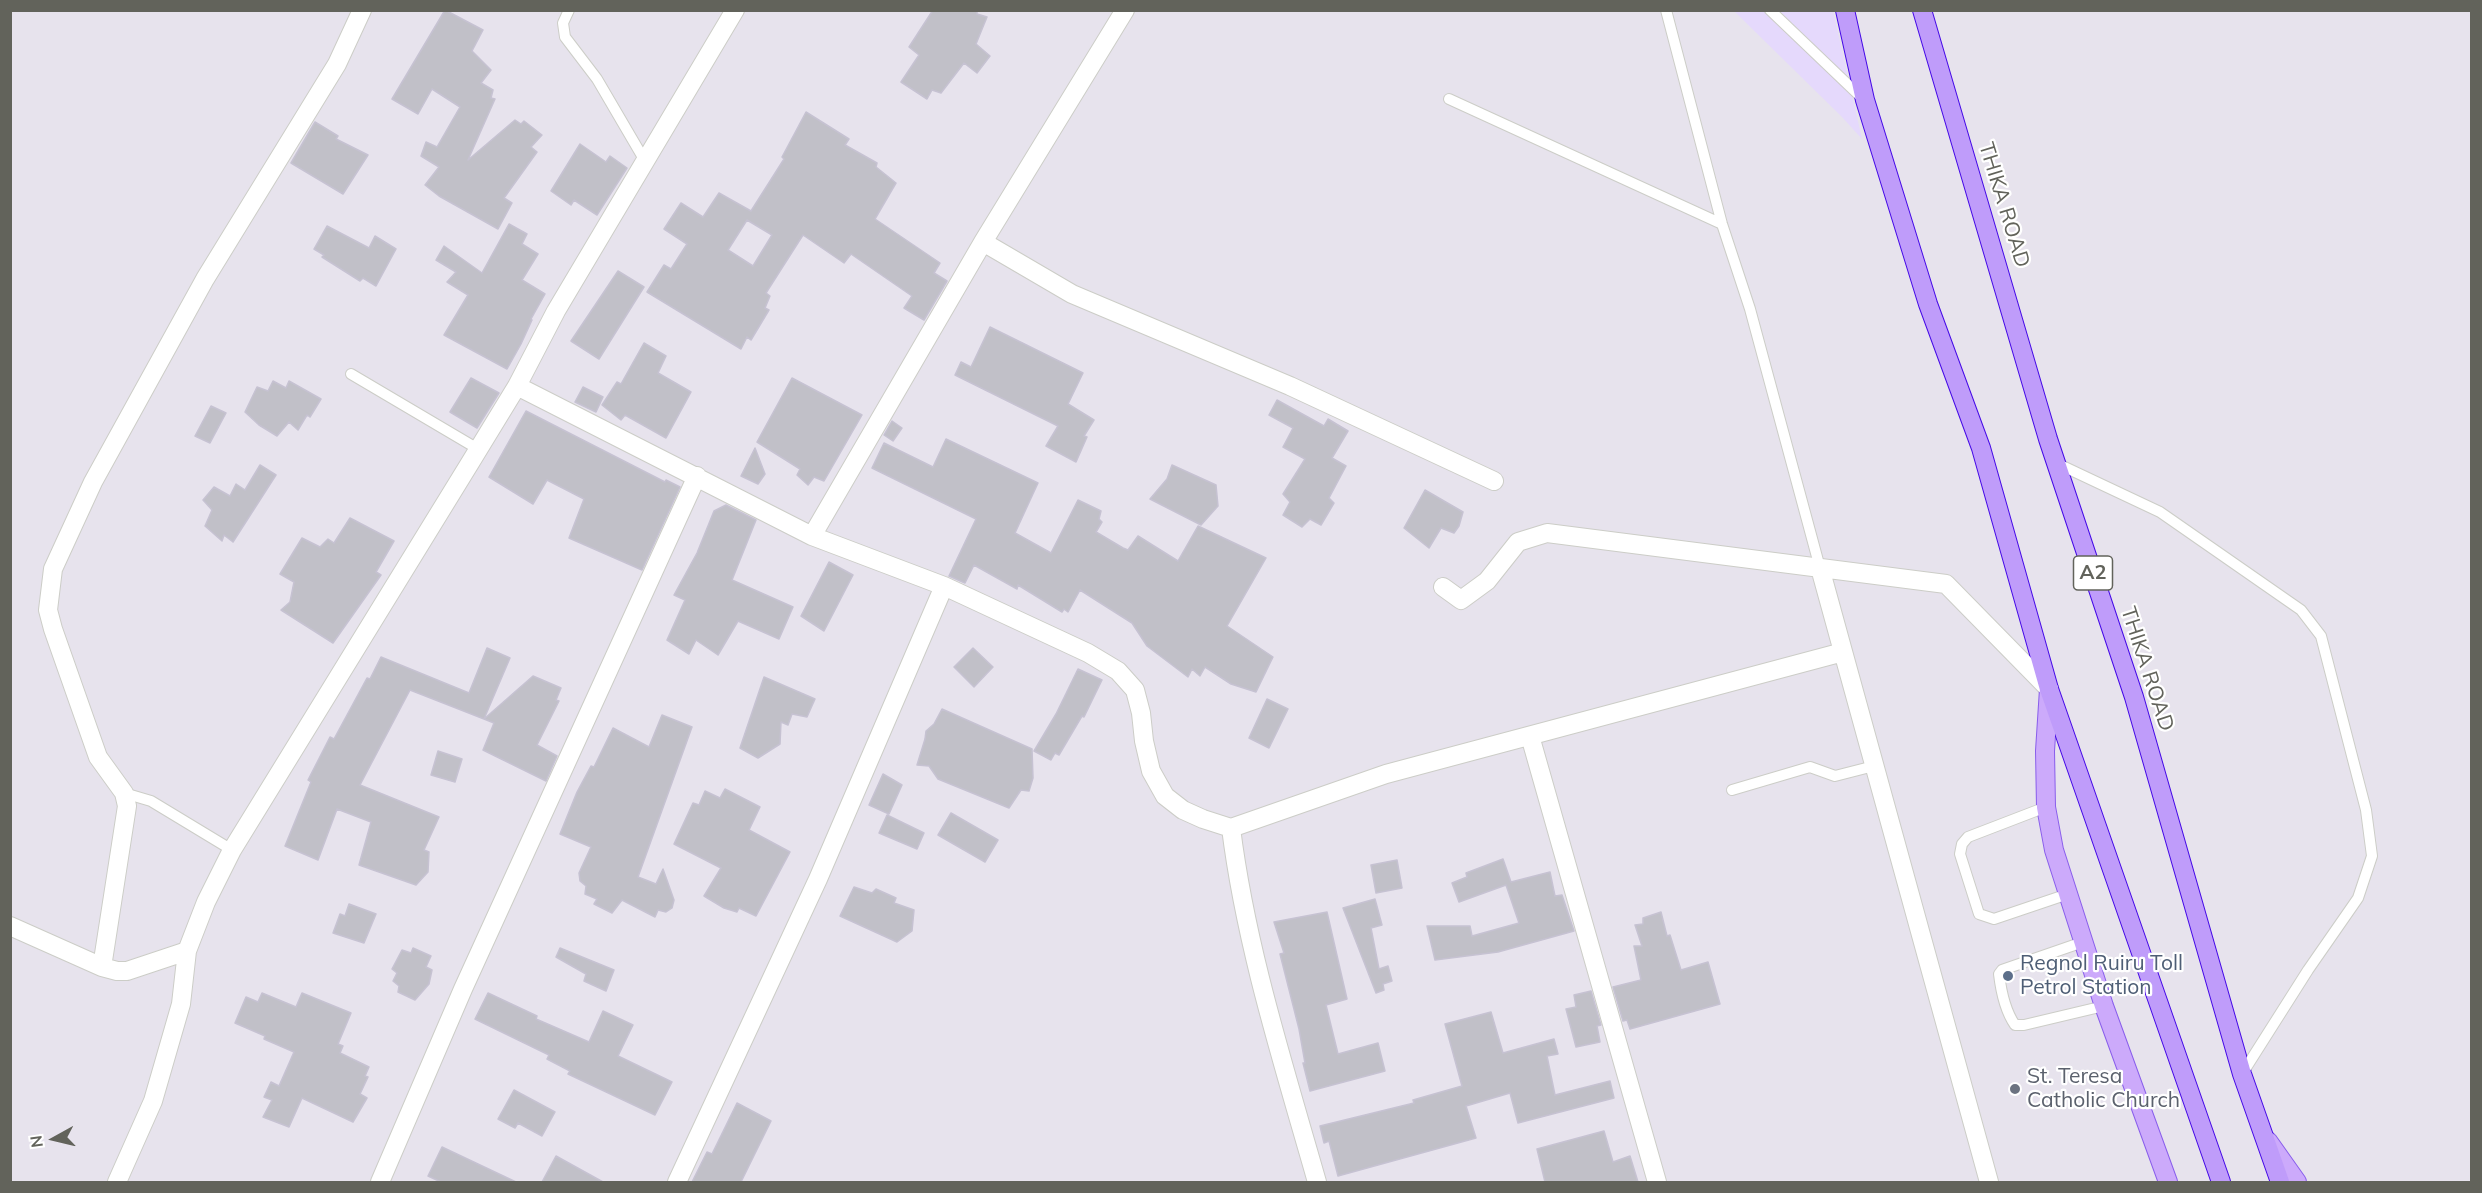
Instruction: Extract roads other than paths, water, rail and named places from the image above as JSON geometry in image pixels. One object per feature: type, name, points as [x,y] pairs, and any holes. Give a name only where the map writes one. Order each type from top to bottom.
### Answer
[{"type":"highway","points":[[1845,10],[1865,100],[1928,304],[1982,448],[2049,689],[2221,1182]]},
{"type":"highway","name":"THIKA ROAD","points":[[1922,10],[2056,462],[2134,697],[2242,1074],[2280,1182]]},
{"type":"main road","points":[[2049,689],[2045,751],[2046,807],[2054,850],[2103,1006],[2168,1182]]},
{"type":"main road","name":"THIKA ROAD","points":[[2263,1135],[2297,1182]]},
{"type":"street","points":[[102,967],[127,818],[124,793],[98,757],[53,629],[48,610],[53,568],[93,482],[205,279],[337,64],[362,10]]},
{"type":"street","points":[[117,1182],[153,1101],[181,1004],[187,951],[206,902],[232,850],[517,386],[556,311],[735,10]]},
{"type":"street","points":[[812,536],[983,243],[1125,10]]},
{"type":"street","points":[[983,243],[1071,294],[1290,387],[1494,481]]},
{"type":"street","points":[[517,386],[812,536],[944,586],[1088,654],[1118,671],[1135,690],[1141,713],[1143,741],[1151,771],[1165,796],[1183,810],[1231,828],[1386,774],[1843,652]]},
{"type":"street","points":[[381,1182],[463,988],[697,476]]},
{"type":"street","points":[[1443,587],[1461,600],[1487,581],[1518,542],[1547,533],[1946,584],[2049,689]]},
{"type":"street","points":[[1820,568],[1989,1182]]},
{"type":"street","points":[[678,1182],[818,879],[944,586]]},
{"type":"street","points":[[1530,736],[1657,1182]]},
{"type":"street","points":[[1231,828],[1252,948],[1317,1182]]},
{"type":"street","points":[[10,926],[102,967],[117,971],[127,971],[187,951]]},
{"type":"lane","points":[[569,10],[563,22],[565,37],[597,78],[645,161]]},
{"type":"lane","points":[[1666,10],[1722,224],[1750,309],[1820,568]]},
{"type":"lane","points":[[1770,10],[1865,100]]},
{"type":"lane","points":[[1449,99],[1722,224]]},
{"type":"lane","points":[[351,374],[478,450]]},
{"type":"lane","points":[[2056,462],[2160,512],[2301,610],[2321,636],[2366,810],[2372,856],[2358,898],[2242,1074]]},
{"type":"lane","points":[[1732,790],[1810,767],[1835,776],[1874,766]]},
{"type":"lane","points":[[124,793],[151,801],[232,850]]},
{"type":"lane","points":[[2046,807],[1968,837],[1962,844],[1960,854],[1979,914],[1985,918],[1994,919],[2068,894]]},
{"type":"lane","points":[[2083,942],[2002,970],[1999,974],[2000,981],[2010,1018],[2015,1025],[2024,1025],[2103,1006]]},
{"type":"place","name":"Regnol Ruiru Toll Petrol Station","points":[[2008,976]]},
{"type":"place","name":"St. Teresa Catholic Church","points":[[2015,1089]]}]
